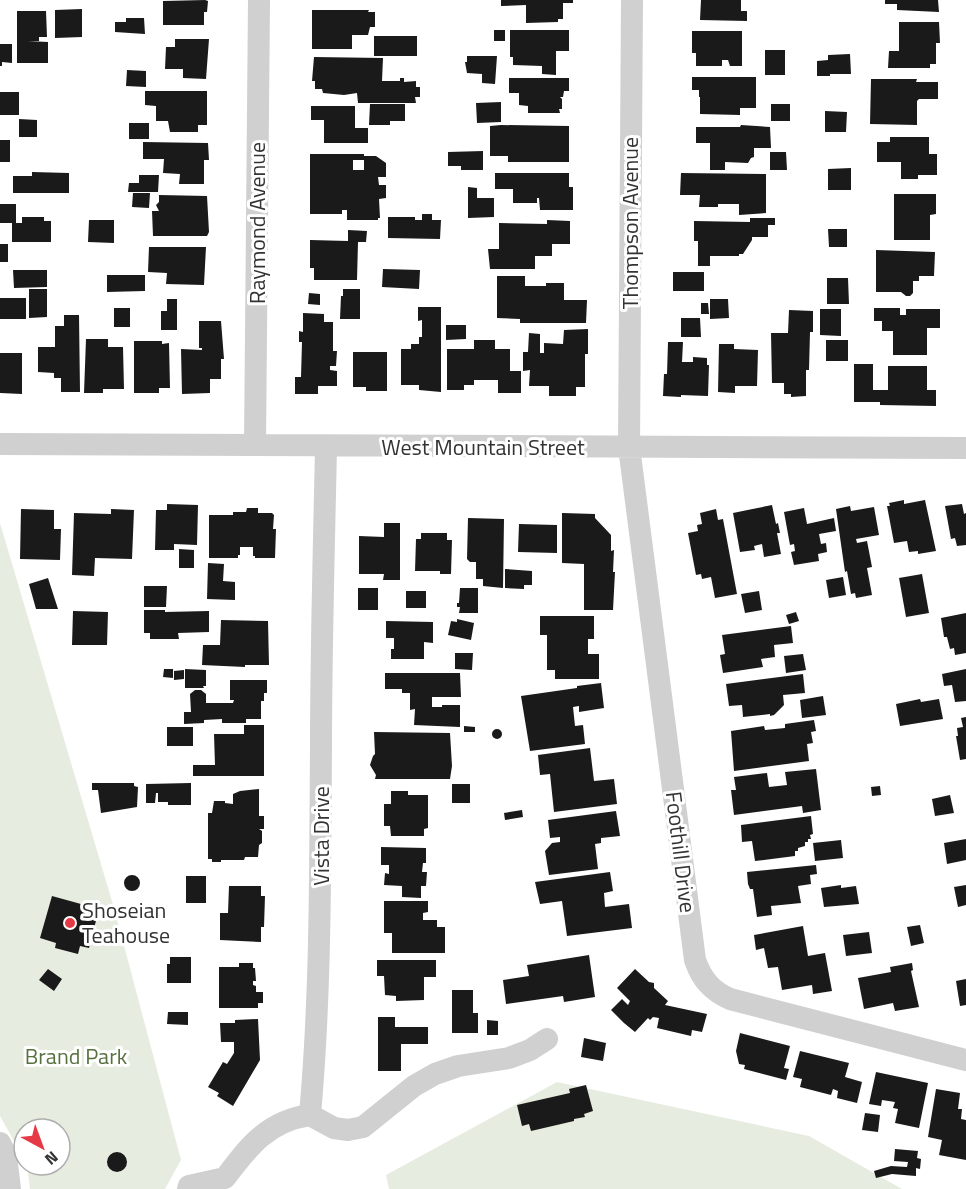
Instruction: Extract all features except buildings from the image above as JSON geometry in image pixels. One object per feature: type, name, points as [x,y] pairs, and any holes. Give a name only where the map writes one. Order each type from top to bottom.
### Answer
[{"type":"street","name":"Raymond Avenue","points":[[255,445],[258,0]]},
{"type":"street","name":"Thompson Avenue","points":[[629,447],[632,0]]},
{"type":"street","name":"West Mountain Street","points":[[0,444],[966,448]]},
{"type":"street","name":"Vista Drive","points":[[310,1114],[316,1044],[321,911],[326,447]]},
{"type":"street","name":"Foothill Drive","points":[[629,447],[695,960],[699,973],[708,985],[730,999],[966,1060]]},
{"type":"street","points":[[188,1189],[189,1186],[225,1178],[244,1152],[262,1134],[293,1117],[310,1114],[334,1128],[348,1130],[363,1127],[414,1086],[435,1074],[458,1066],[509,1058],[530,1050],[547,1039]]},
{"type":"street","points":[[0,1143],[6,1155],[10,1189]]},
{"type":"green space","name":"Brand Park","points":[[0,523],[114,908],[181,1160],[165,1189],[30,1189],[28,1177],[72,1177],[72,1117],[12,1117],[12,1138],[0,1116]]},
{"type":"green space","points":[[557,1082],[809,1136],[902,1189],[389,1189],[386,1175]]},
{"type":"place","name":"Shoseian Teahouse","points":[[70,923]]}]
